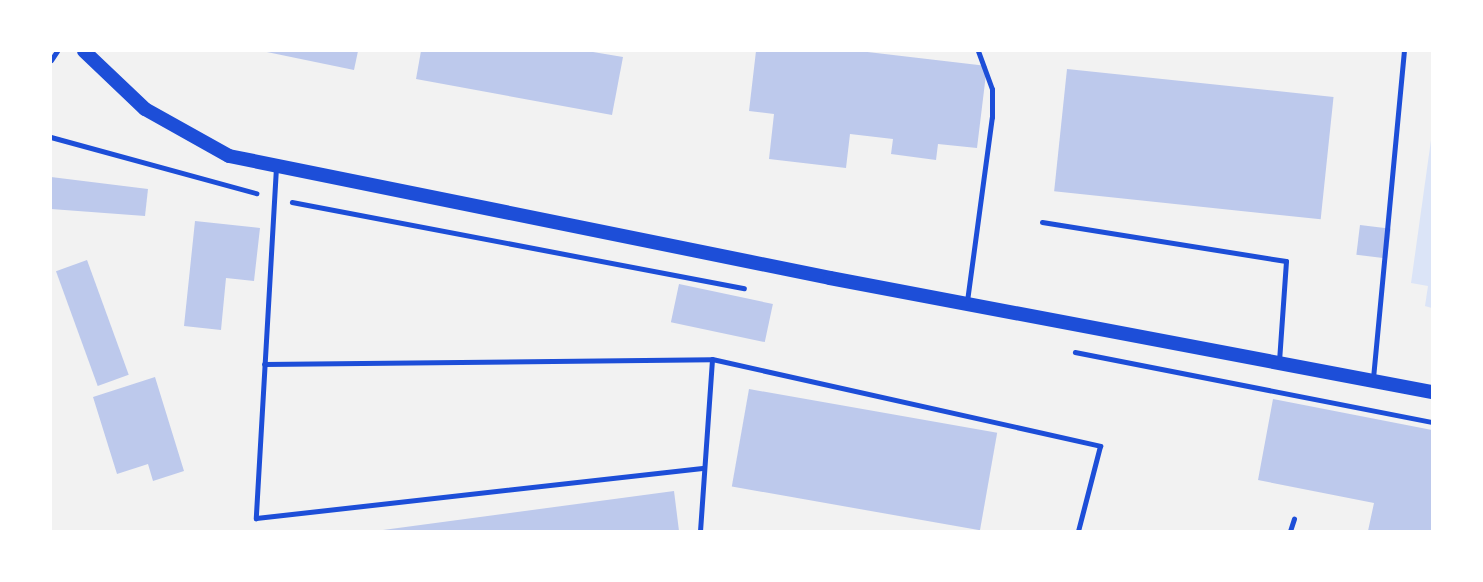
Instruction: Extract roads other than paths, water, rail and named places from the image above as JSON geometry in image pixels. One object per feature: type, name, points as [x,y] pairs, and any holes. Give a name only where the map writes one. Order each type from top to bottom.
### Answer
[{"type":"main road","points":[[84,51],[145,109],[229,156],[966,304],[1432,392]]},
{"type":"lane","points":[[51,60],[57,51]]},
{"type":"lane","points":[[966,304],[992,117],[990,79],[978,51]]},
{"type":"lane","points":[[1373,381],[1404,51]]},
{"type":"lane","points":[[276,167],[257,518],[702,468]]},
{"type":"lane","points":[[1042,222],[1286,261],[1278,363]]},
{"type":"lane","points":[[264,364],[712,359],[1100,446],[1078,531]]},
{"type":"lane","points":[[700,531],[702,468],[712,359]]},
{"type":"lane","points":[[1290,531],[1294,519]]}]
